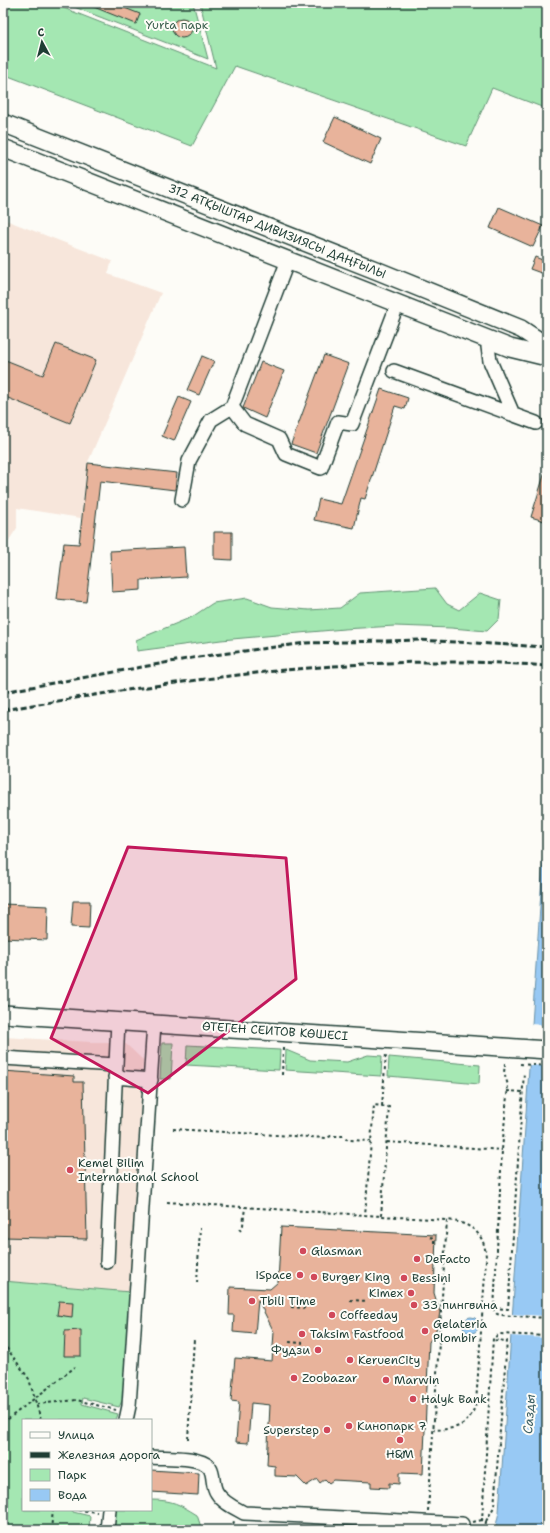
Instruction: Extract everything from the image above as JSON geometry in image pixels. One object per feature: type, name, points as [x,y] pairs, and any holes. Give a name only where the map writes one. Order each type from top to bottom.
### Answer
[{"type":"main road","name":"312 АТҚЫШТАР ДИВИЗИЯСЫ ДАҢҒЫЛЫ","points":[[3,123],[521,330],[547,346]]},
{"type":"main road","name":"312 АТҚЫШТАР ДИВИЗИЯСЫ ДАҢҒЫЛЫ","points":[[3,148],[510,348],[547,357]]},
{"type":"main road","points":[[281,257],[283,234]]},
{"type":"main road","name":"ӨТЕГЕН СЕИТОВ КӨШЕСІ","points":[[3,1014],[547,1050]]},
{"type":"street","points":[[182,500],[189,461],[200,440],[211,420],[232,407],[281,257]]},
{"type":"street","points":[[232,407],[245,424],[280,439],[286,454],[321,468],[338,422],[352,424],[398,303]]},
{"type":"street","points":[[491,340],[488,347],[490,361],[513,414]]},
{"type":"street","points":[[394,371],[536,423]]},
{"type":"street","points":[[107,1262],[118,1021]]},
{"type":"street","points":[[127,1417],[154,1023]]},
{"type":"street","points":[[3,1058],[115,1071],[151,1080]]},
{"type":"street","points":[[152,1457],[198,1460],[206,1464],[212,1472],[216,1492],[228,1504],[244,1513],[462,1524],[461,1530]]},
{"type":"street","points":[[106,1530],[108,1512]]},
{"type":"path","points":[[282,1075],[283,1048]]},
{"type":"path","points":[[382,1106],[386,1054]]},
{"type":"path","points":[[505,1063],[504,1073],[508,1085],[502,1150],[494,1312],[501,1315],[547,1318]]},
{"type":"path","points":[[520,1064],[547,1066]]},
{"type":"path","points":[[494,1308],[508,1309],[524,1072]]},
{"type":"path","points":[[507,1091],[523,1092]]},
{"type":"path","points":[[365,1215],[374,1105],[389,1106],[381,1216]]},
{"type":"path","points":[[173,1129],[327,1138],[331,1136],[344,1136],[348,1140],[371,1141]]},
{"type":"path","points":[[387,1142],[502,1150]]},
{"type":"path","points":[[167,1202],[447,1220],[461,1222],[471,1227],[476,1232],[486,1249],[475,1408],[469,1420],[460,1426],[450,1429],[434,1430]]},
{"type":"path","points":[[240,1231],[243,1225],[245,1207]]},
{"type":"path","points":[[428,1516],[447,1220]]},
{"type":"path","points":[[197,1283],[200,1228]]},
{"type":"path","points":[[430,1237],[434,1238],[434,1243]]},
{"type":"path","points":[[350,1300],[368,1301]]},
{"type":"path","points":[[291,1307],[304,1308]]},
{"type":"path","points":[[346,1332],[367,1333]]},
{"type":"path","points":[[486,1521],[482,1520],[492,1340],[494,1336],[500,1334],[547,1336]]},
{"type":"path","points":[[188,1439],[194,1339]]},
{"type":"path","points":[[485,1530],[486,1521],[494,1507],[506,1341],[492,1340]]},
{"type":"path","points":[[289,1342],[303,1343]]},
{"type":"path","points":[[3,1343],[29,1378],[41,1419]]},
{"type":"path","points":[[3,1423],[75,1366]]},
{"type":"path","points":[[37,1404],[77,1400],[95,1404],[127,1417]]},
{"type":"path","points":[[51,1530],[53,1511]]},
{"type":"path","points":[[93,1511],[108,1512]]},
{"type":"highlighted area","points":[[128,847],[286,858],[296,979],[148,1093],[51,1038]]},
{"type":"shaded area","points":[[3,219],[112,261],[108,274],[161,293],[88,462],[81,518],[17,508],[17,528],[3,549]]},
{"type":"shaded area","name":"Kemel Bilim International School","points":[[3,1037],[126,1044],[143,1060],[130,1292],[3,1281]]},
{"type":"green space","points":[[3,3],[51,3],[216,68],[200,3],[547,3],[547,109],[492,88],[466,146],[235,66],[192,146],[3,74]]},
{"type":"green space","name":"Yurta парк","points":[[64,3],[193,3],[208,59]]},
{"type":"green space","points":[[435,588],[447,604],[459,610],[480,593],[501,600],[499,619],[487,631],[395,626],[221,640],[137,651],[136,640],[192,617],[213,603],[247,598],[272,607],[309,610],[340,608],[360,593]]},
{"type":"green space","points":[[162,1043],[173,1043],[171,1079],[160,1079]]},
{"type":"green space","points":[[187,1045],[280,1050],[279,1070],[186,1065]]},
{"type":"green space","points":[[286,1050],[310,1060],[347,1062],[368,1055],[382,1056],[381,1076],[285,1070]]},
{"type":"green space","points":[[389,1057],[480,1065],[479,1084],[388,1076]]},
{"type":"green space","points":[[3,1281],[130,1292],[124,1397],[119,1407],[83,1398],[82,1404],[118,1414],[116,1419],[22,1419],[22,1511],[73,1511],[90,1516],[89,1530],[3,1530]]},
{"type":"green space","points":[[152,1500],[170,1502],[191,1511],[197,1515],[202,1530],[113,1530],[115,1511],[152,1511]]},
{"type":"water","name":"Сазды","points":[[547,803],[547,1530],[495,1530],[499,1512]]},
{"type":"water","points":[[471,1317],[478,1322],[479,1325],[474,1332],[471,1333],[464,1328],[463,1325],[468,1318]]},
{"type":"pier","points":[[529,1024],[547,1025],[547,1066],[527,1065]]},
{"type":"pier","points":[[510,1314],[547,1316],[547,1338],[509,1336]]},
{"type":"building","points":[[84,3],[112,3],[140,14],[136,24]]},
{"type":"building","points":[[182,18],[189,21],[192,28],[189,35],[182,38],[175,35],[172,28],[175,21]]},
{"type":"building","points":[[335,117],[381,139],[370,164],[323,142]]},
{"type":"building","points":[[499,207],[543,226],[533,247],[490,228]]},
{"type":"building","points":[[535,257],[545,261],[541,273],[530,269]]},
{"type":"building","points":[[56,344],[96,360],[70,423],[3,396],[3,359],[43,375]]},
{"type":"building","points":[[324,355],[349,364],[316,453],[291,444]]},
{"type":"building","points":[[202,356],[214,361],[199,395],[187,390]]},
{"type":"building","points":[[261,362],[284,371],[265,418],[243,408]]},
{"type":"building","points":[[381,389],[408,398],[405,409],[395,406],[365,499],[361,498],[354,528],[314,520],[319,499],[341,504]]},
{"type":"building","points":[[179,397],[191,402],[174,441],[162,436]]},
{"type":"building","points":[[88,463],[177,473],[175,490],[100,481],[86,602],[57,599],[64,543],[79,544]]},
{"type":"building","points":[[545,472],[547,473],[547,522],[531,517]]},
{"type":"building","points":[[214,532],[232,532],[232,560],[214,559]]},
{"type":"building","points":[[184,547],[186,577],[141,580],[141,590],[112,592],[110,551]]},
{"type":"building","points":[[73,901],[90,901],[89,928],[71,927]]},
{"type":"building","points":[[3,904],[48,906],[47,940],[3,938]]},
{"type":"building","points":[[3,1071],[74,1076],[74,1082],[83,1082],[87,1239],[3,1237]]},
{"type":"building","name":"KeruenCity","points":[[281,1227],[436,1235],[434,1293],[440,1312],[435,1333],[429,1342],[423,1474],[399,1473],[399,1484],[389,1483],[389,1488],[371,1487],[371,1482],[333,1480],[329,1483],[325,1479],[320,1483],[317,1479],[306,1486],[297,1477],[275,1476],[275,1466],[267,1465],[270,1405],[251,1403],[248,1443],[236,1442],[239,1402],[231,1401],[235,1358],[272,1361],[274,1332],[258,1300],[255,1334],[233,1332],[234,1315],[229,1315],[230,1287],[270,1289],[278,1282]]},
{"type":"building","points":[[59,1301],[73,1302],[72,1317],[57,1315]]},
{"type":"building","points":[[81,1330],[81,1356],[64,1356],[65,1331]]},
{"type":"building","points":[[152,1470],[199,1473],[198,1495],[152,1492]]},
{"type":"railway","points":[[3,692],[198,657],[306,643],[419,640],[547,647]]},
{"type":"railway","points":[[3,710],[138,688],[274,671],[342,665],[410,662],[479,662],[547,666]]},
{"type":"place","name":"Kemel Bilim International School","points":[[70,1170]]},
{"type":"place","name":"Glasman","points":[[303,1251]]},
{"type":"place","name":"DeFacto","points":[[417,1259]]},
{"type":"place","name":"iSpace","points":[[300,1275]]},
{"type":"place","name":"Burger King","points":[[314,1277]]},
{"type":"place","name":"Bessini","points":[[404,1278]]},
{"type":"place","name":"Kimex","points":[[411,1293]]},
{"type":"place","name":"Tbili Time","points":[[252,1301]]},
{"type":"place","name":"33 пингвина","points":[[414,1305]]},
{"type":"place","name":"Coffeeday","points":[[332,1315]]},
{"type":"place","name":"Gelateria Plombir","points":[[425,1331]]},
{"type":"place","name":"Taksim Fastfood","points":[[302,1334]]},
{"type":"place","name":"Фудзи","points":[[318,1350]]},
{"type":"place","name":"KeruenCity","points":[[350,1360]]},
{"type":"place","name":"Zoobazar","points":[[294,1378]]},
{"type":"place","name":"Marwin","points":[[386,1380]]},
{"type":"place","name":"Halyk Bank","points":[[413,1399]]},
{"type":"place","name":"Кинопарк 7","points":[[349,1426]]},
{"type":"place","name":"Superstep","points":[[327,1430]]},
{"type":"place","name":"H&M","points":[[400,1440]]}]
